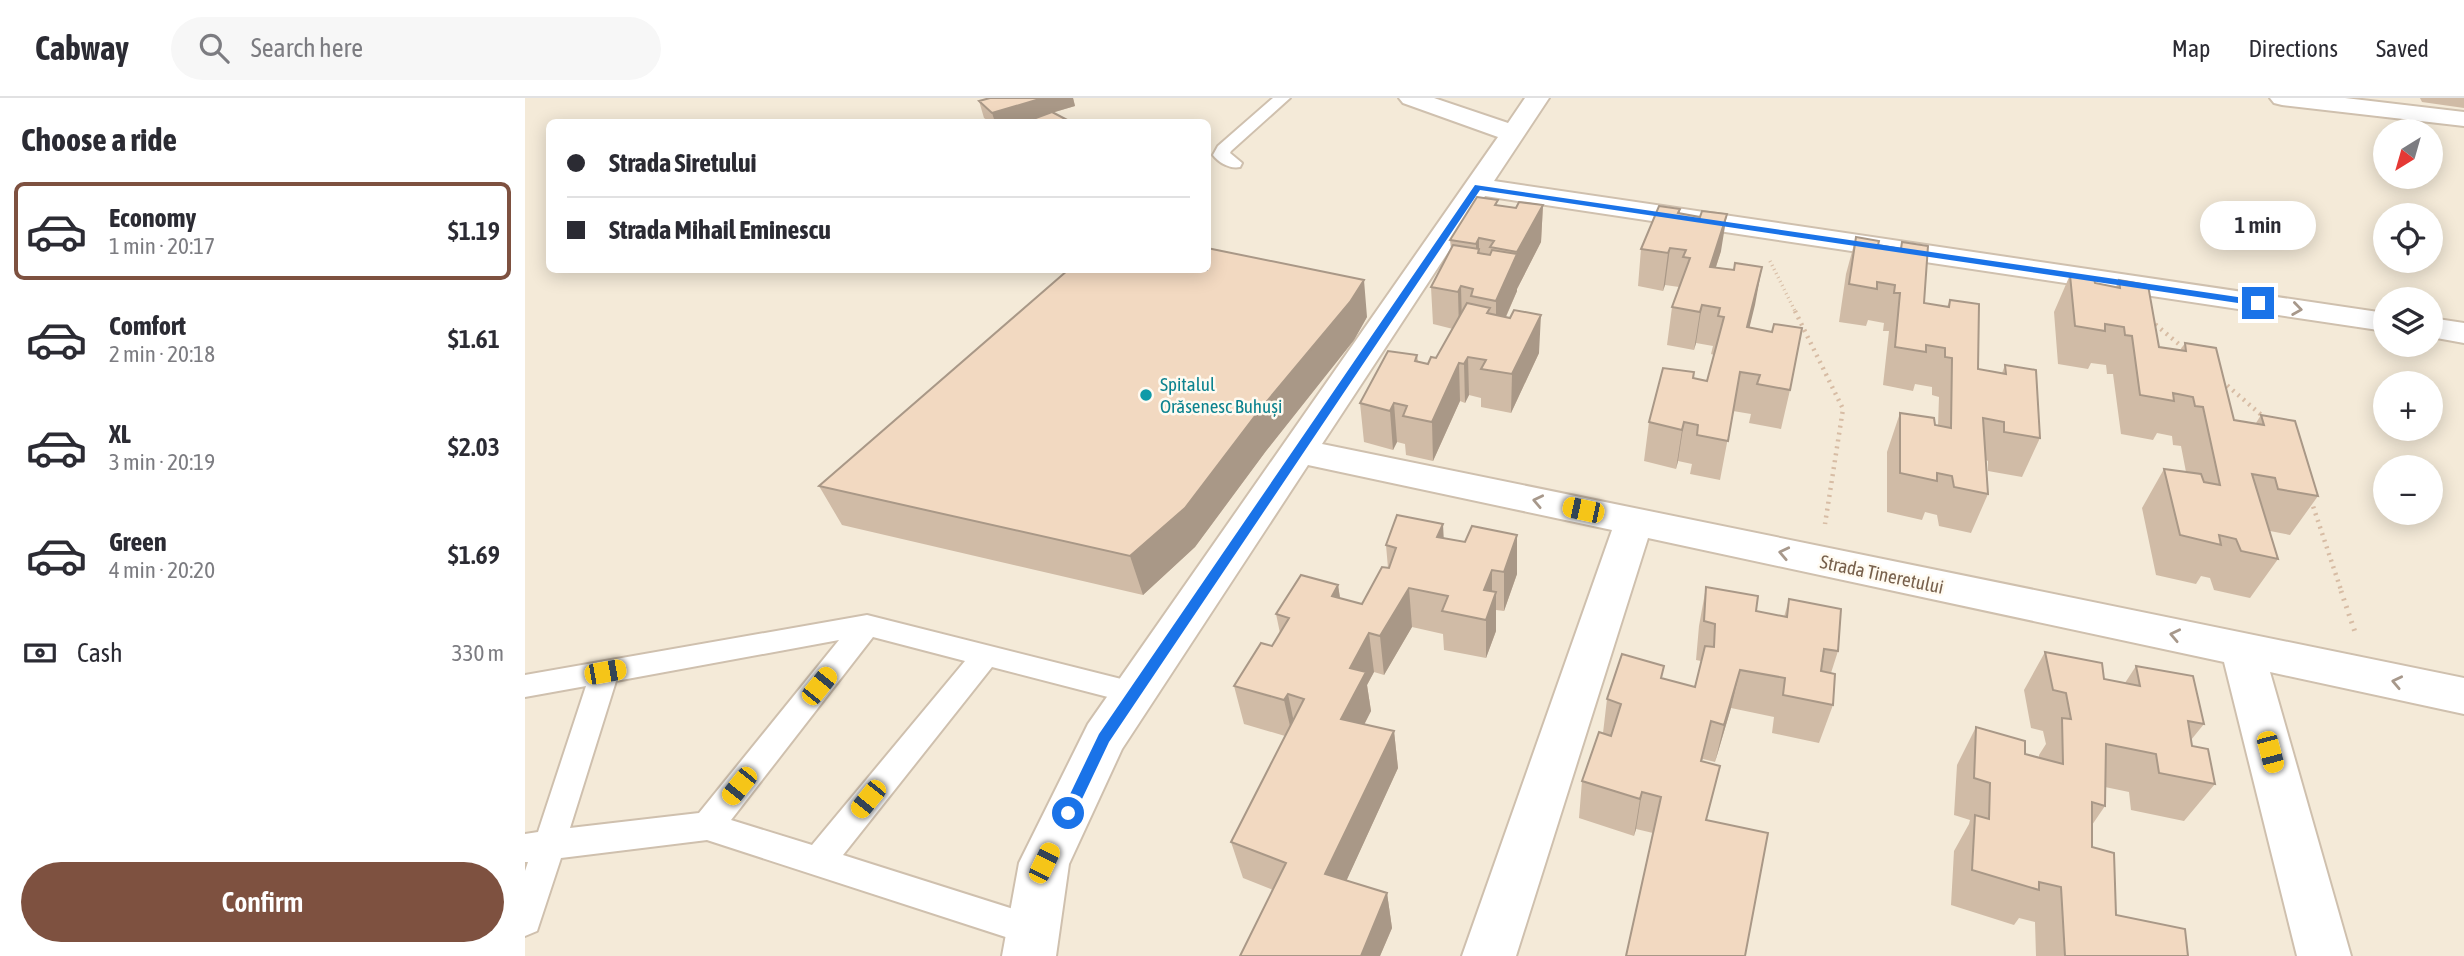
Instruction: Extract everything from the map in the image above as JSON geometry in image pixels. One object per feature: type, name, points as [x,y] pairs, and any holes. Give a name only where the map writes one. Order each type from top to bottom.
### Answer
[{"type":"street","points":[[1411,98],[1515,134]]},
{"type":"street","points":[[1031,943],[1044,863],[1104,738],[1537,98]]},
{"type":"street","points":[[2283,98],[2464,119]]},
{"type":"street","points":[[1478,187],[2373,320]]},
{"type":"street","points":[[2443,330],[2464,333]]},
{"type":"street","name":"Strada Tineretului","points":[[1300,451],[2464,696]]},
{"type":"street","points":[[1489,956],[1634,521]]},
{"type":"street","points":[[2242,650],[2324,956]]},
{"type":"lane","points":[[1234,163],[1221,155],[1224,149],[1282,98]]},
{"type":"lane","points":[[525,686],[867,625],[1135,693]]},
{"type":"lane","points":[[707,826],[867,625]]},
{"type":"lane","points":[[818,861],[986,655]]},
{"type":"lane","points":[[525,920],[537,846],[605,672]]},
{"type":"lane","points":[[537,846],[707,826],[818,861],[1031,943]]},
{"type":"path","points":[[1754,229],[1843,409],[1819,561]]},
{"type":"path","points":[[2105,280],[2188,352]]},
{"type":"path","points":[[2219,379],[2271,424]]},
{"type":"path","points":[[2309,494],[2370,676]]},
{"type":"shaded area","points":[[525,98],[2464,98],[2464,956],[525,956]]},
{"type":"building","points":[[990,98],[1043,98],[992,113],[979,101]]},
{"type":"building","points":[[1052,112],[1065,119],[1033,119]]},
{"type":"building","points":[[1477,197],[1498,200],[1495,205],[1516,208],[1519,202],[1543,205],[1517,252],[1490,247],[1494,241],[1479,238],[1476,244],[1450,240]]},
{"type":"building","points":[[1659,206],[1680,209],[1678,213],[1700,217],[1702,211],[1727,214],[1710,267],[1734,270],[1735,263],[1762,267],[1747,327],[1772,332],[1774,324],[1802,328],[1790,390],[1757,384],[1760,375],[1740,372],[1728,441],[1697,435],[1698,425],[1684,422],[1682,430],[1649,422],[1663,368],[1694,372],[1693,378],[1707,381],[1724,317],[1718,316],[1720,308],[1702,305],[1700,312],[1672,307],[1690,258],[1683,257],[1686,250],[1670,248],[1668,253],[1641,249]]},
{"type":"building","points":[[1856,237],[1901,249],[1902,242],[1928,246],[1924,303],[1949,307],[1950,300],[1979,304],[1978,369],[2006,374],[2005,365],[2036,370],[2040,438],[2004,432],[2004,422],[1983,418],[1988,494],[1954,487],[1952,476],[1937,473],[1937,481],[1900,473],[1900,413],[1934,418],[1935,425],[1951,428],[1952,358],[1945,357],[1945,348],[1926,345],[1926,352],[1895,347],[1900,293],[1894,293],[1895,285],[1877,282],[1877,289],[1849,284]]},
{"type":"building","points":[[1453,245],[1479,249],[1478,253],[1490,255],[1492,250],[1517,254],[1496,301],[1471,296],[1473,289],[1461,286],[1458,292],[1431,287]]},
{"type":"building","name":"Spitalul Orăsenesc Buhuși","points":[[1211,249],[1364,280],[1350,302],[1258,412],[1185,508],[1130,556],[819,486],[1065,273],[1211,273]]},
{"type":"building","points":[[2070,275],[2094,278],[2095,283],[2120,288],[2119,280],[2148,285],[2159,347],[2186,351],[2185,343],[2216,348],[2234,420],[2264,425],[2261,415],[2295,421],[2318,496],[2278,489],[2275,478],[2252,474],[2278,559],[2241,551],[2236,539],[2219,535],[2221,545],[2180,535],[2164,469],[2201,474],[2204,482],[2220,485],[2203,407],[2195,406],[2193,397],[2173,393],[2174,401],[2140,395],[2132,336],[2125,335],[2124,327],[2105,324],[2105,331],[2075,326]]},
{"type":"building","points":[[1467,303],[1490,308],[1487,313],[1510,318],[1514,310],[1541,315],[1512,374],[1481,369],[1486,360],[1468,357],[1464,364],[1459,363],[1432,422],[1403,416],[1407,406],[1394,403],[1390,411],[1360,403],[1388,351],[1417,355],[1415,361],[1428,364],[1431,357],[1436,358]]},
{"type":"building","points":[[1397,515],[1443,524],[1437,537],[1465,542],[1472,526],[1517,535],[1504,572],[1492,570],[1484,590],[1496,592],[1486,620],[1442,611],[1448,596],[1409,588],[1380,636],[1369,633],[1350,668],[1366,672],[1341,719],[1394,731],[1325,874],[1387,893],[1361,956],[1240,956],[1286,863],[1231,842],[1304,699],[1288,694],[1284,700],[1234,686],[1261,643],[1272,646],[1289,618],[1276,614],[1301,575],[1338,585],[1332,596],[1362,604],[1382,567],[1389,568],[1396,548],[1386,545]]},
{"type":"building","points":[[1706,587],[1758,596],[1756,611],[1787,617],[1789,599],[1841,609],[1838,651],[1824,649],[1821,671],[1835,674],[1833,705],[1783,695],[1785,678],[1740,670],[1724,725],[1711,721],[1701,761],[1720,766],[1706,820],[1768,833],[1745,956],[1626,956],[1661,797],[1642,792],[1640,799],[1582,781],[1599,732],[1611,736],[1621,704],[1607,699],[1622,654],[1664,666],[1661,678],[1695,687],[1705,646],[1714,647],[1715,624],[1704,621]]},
{"type":"building","points":[[2045,652],[2102,663],[2104,679],[2140,686],[2136,666],[2193,676],[2204,724],[2188,721],[2192,746],[2208,749],[2215,784],[2159,773],[2156,754],[2106,744],[2105,806],[2092,802],[2092,847],[2114,853],[2116,915],[2185,929],[2188,956],[2065,956],[2061,887],[2039,882],[2039,890],[1972,870],[1975,815],[1989,819],[1990,783],[1974,778],[1976,727],[2025,741],[2025,754],[2063,764],[2062,718],[2071,719],[2066,693],[2053,690]]},
{"type":"place","name":"Spitalul Orăsenesc Buhuși","points":[[1146,395]]},
{"type":"route","points":[[1068,813],[1104,738],[1478,187],[2258,303]]}]
